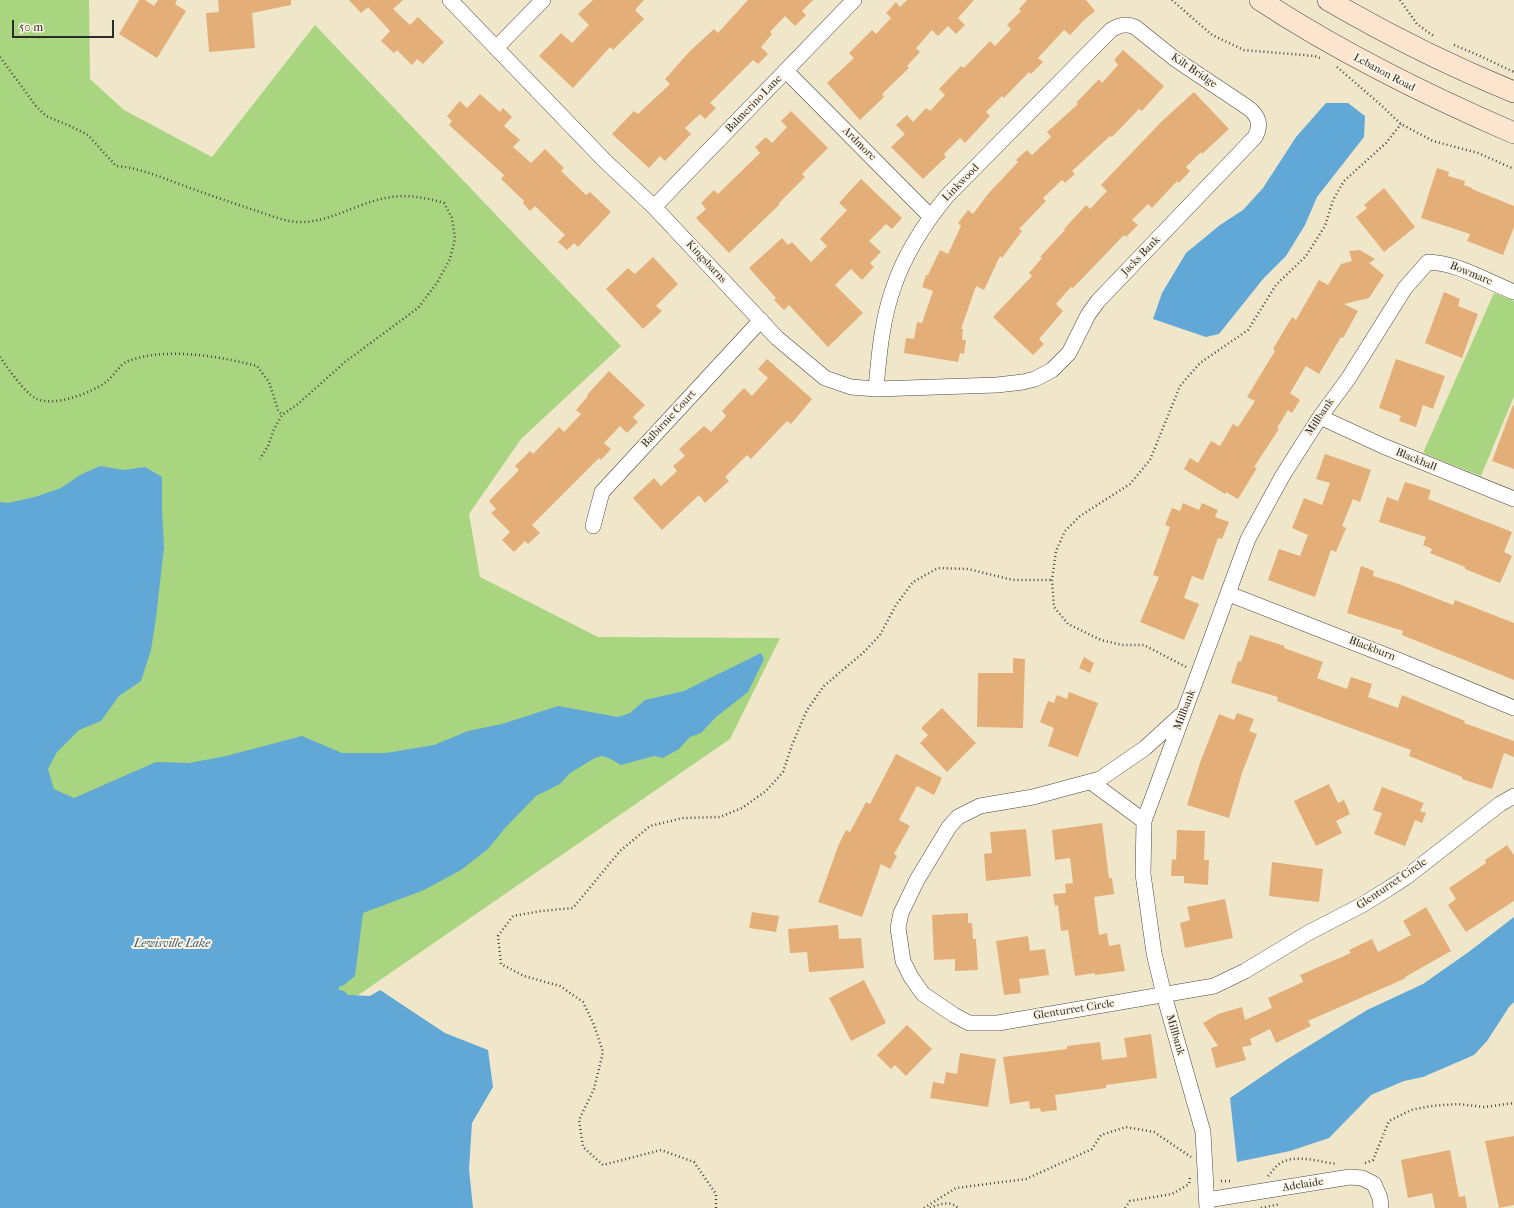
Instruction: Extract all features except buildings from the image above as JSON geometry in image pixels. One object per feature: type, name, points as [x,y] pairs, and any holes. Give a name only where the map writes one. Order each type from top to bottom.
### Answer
[{"type":"main road","name":"Lebanon Road","points":[[1260,0],[1358,60],[1422,92],[1514,133]]},
{"type":"main road","points":[[1328,0],[1374,27],[1480,78],[1514,92]]},
{"type":"street","name":"Kingsbarns","points":[[450,0],[605,161],[654,207],[777,338],[825,378],[851,387],[876,389],[997,385],[1023,382]]},
{"type":"street","points":[[496,48],[543,0]]},
{"type":"street","name":"Balmerino Lane","points":[[654,207],[854,0]]},
{"type":"street","name":"Kilt Bridge","points":[[1124,25],[1134,27],[1175,58],[1252,111],[1257,116],[1259,123]]},
{"type":"street","name":"Linkwood","points":[[876,389],[883,328],[894,286],[910,252],[931,217],[947,196],[1107,33],[1114,28],[1124,25]]},
{"type":"street","name":"Ardmore","points":[[786,71],[931,217]]},
{"type":"street","name":"Jacks Bank","points":[[1023,382],[1047,373],[1064,359],[1073,346],[1098,300],[1255,137],[1259,128],[1259,123]]},
{"type":"street","name":"Bowmare","points":[[1428,262],[1442,262],[1513,290]]},
{"type":"street","name":"Millbank","points":[[1207,1204],[1203,1132],[1164,995],[1154,953],[1143,874],[1144,821],[1248,540],[1283,475],[1320,417],[1348,379],[1405,288],[1428,262]]},
{"type":"street","name":"Balbirnie Court","points":[[593,526],[602,492],[761,320]]},
{"type":"street","name":"Blackhall","points":[[1320,417],[1384,446],[1514,499]]},
{"type":"street","name":"Blackburn","points":[[1229,594],[1398,660],[1514,708]]},
{"type":"street","name":"Glenturret Circle","points":[[1184,712],[1145,748],[1100,779],[1032,797],[980,806],[958,817],[949,827],[917,880],[901,913],[898,928],[903,961],[923,994],[954,1015],[969,1023],[998,1023],[1214,986],[1245,971],[1308,933],[1362,905],[1405,878],[1500,804],[1514,796]]},
{"type":"street","points":[[1091,782],[1144,821]]},
{"type":"street","name":"Adelaide","points":[[1207,1204],[1350,1177],[1362,1178],[1374,1184],[1380,1198],[1381,1208]]},
{"type":"path","points":[[1172,0],[1212,35],[1244,50],[1315,56],[1322,59]]},
{"type":"path","points":[[1400,0],[1417,24],[1438,39]]},
{"type":"path","points":[[1453,45],[1514,72]]},
{"type":"path","points":[[0,57],[36,106],[46,116],[88,135],[116,166],[133,168],[158,175],[203,193],[282,220],[302,222],[320,221],[382,198],[401,195],[425,197],[444,203],[452,218],[455,239],[450,259],[437,283],[418,308],[345,362],[298,404],[282,415],[274,429],[268,446],[260,459]]},
{"type":"path","points":[[1334,65],[1401,124],[1433,142],[1478,153],[1514,169]]},
{"type":"path","points":[[1199,674],[1144,645],[1122,645],[1101,640],[1068,624],[1054,607],[1052,580],[1056,551],[1066,530],[1080,516],[1130,484],[1150,460],[1180,386],[1200,363],[1248,330],[1276,285],[1306,256],[1325,226],[1333,200],[1344,181],[1386,143],[1401,124]]},
{"type":"path","points":[[0,357],[24,388],[34,398],[45,402],[57,401],[93,390],[108,381],[126,361],[147,356],[174,354],[201,355],[242,362],[257,366],[269,382],[278,410],[282,415]]},
{"type":"path","points":[[716,1208],[716,1194],[694,1162],[661,1150],[603,1165],[583,1147],[579,1120],[594,1089],[603,1052],[594,1025],[583,1002],[560,986],[524,976],[502,964],[498,936],[513,916],[541,911],[573,908],[620,852],[650,826],[682,818],[720,816],[742,808],[766,791],[783,772],[792,745],[807,710],[824,686],[864,652],[880,635],[896,605],[913,582],[938,568],[968,569],[1013,580],[1052,580]]},
{"type":"path","points":[[1359,1162],[1366,1164],[1373,1160],[1389,1121],[1411,1110],[1431,1106],[1458,1104],[1484,1107],[1514,1103]]},
{"type":"path","points":[[924,1208],[956,1188],[1026,1179],[1092,1149],[1101,1135],[1126,1127],[1154,1132],[1191,1157],[1191,1164]]},
{"type":"path","points":[[1265,1177],[1269,1176],[1280,1163],[1290,1160],[1304,1158],[1341,1164]]},
{"type":"path","points":[[1124,1208],[1130,1201],[1172,1194],[1190,1184],[1190,1177]]},
{"type":"path","points":[[1221,1181],[1236,1181]]},
{"type":"path","points":[[930,1208],[939,1204],[948,1203],[958,1208]]},
{"type":"green space","points":[[0,0],[89,0],[90,79],[124,110],[212,157],[315,25],[621,346],[521,439],[469,514],[480,577],[598,637],[780,638],[730,739],[203,1102],[0,1069]]},
{"type":"green space","points":[[1494,293],[1514,301],[1514,396],[1481,476],[1423,453]]},
{"type":"water","points":[[1326,103],[1348,103],[1365,116],[1364,137],[1317,197],[1305,225],[1286,256],[1263,279],[1219,334],[1206,337],[1153,319],[1162,293],[1186,253],[1220,225],[1243,210],[1263,188],[1296,137]]},
{"type":"water","name":"Lewisville Lake","points":[[100,466],[124,470],[145,467],[162,477],[164,547],[151,650],[141,681],[119,696],[101,721],[79,730],[57,752],[48,769],[54,789],[74,798],[156,762],[189,763],[226,756],[302,736],[342,753],[386,753],[434,745],[468,731],[502,724],[558,706],[618,717],[630,713],[645,700],[684,691],[761,653],[764,659],[748,692],[716,717],[701,733],[690,737],[679,749],[663,758],[654,756],[621,765],[602,756],[595,758],[570,773],[560,784],[536,796],[505,828],[488,849],[461,870],[424,890],[363,913],[355,976],[339,987],[339,990],[344,991],[348,995],[370,996],[380,990],[445,1033],[488,1050],[493,1087],[472,1123],[469,1169],[473,1208],[0,1208],[0,502],[8,503],[35,497],[61,488],[80,475]]},
{"type":"water","points":[[1514,917],[1514,1002],[1509,1007],[1487,1041],[1474,1055],[1423,1077],[1404,1081],[1371,1095],[1329,1138],[1290,1151],[1237,1162],[1230,1098],[1286,1060],[1367,1010],[1423,984],[1470,951]]}]
